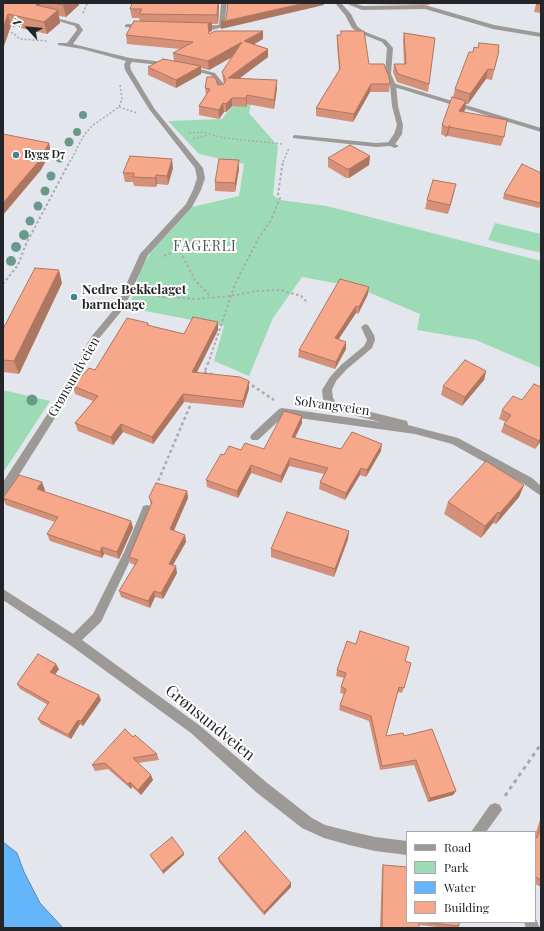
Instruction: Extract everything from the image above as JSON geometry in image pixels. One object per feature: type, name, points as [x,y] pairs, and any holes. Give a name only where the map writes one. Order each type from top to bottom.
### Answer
[{"type":"street","points":[[189,28],[211,28],[222,26],[224,3]]},
{"type":"street","points":[[295,137],[376,146],[393,145],[398,134],[400,125],[395,106],[393,85],[388,74],[390,52],[388,45],[384,41],[354,28],[348,14],[338,3]]},
{"type":"street","points":[[348,3],[362,8],[425,7],[493,27],[541,35]]},
{"type":"street","points":[[41,15],[77,25],[80,30],[71,40],[69,45]]},
{"type":"street","points":[[127,26],[152,27]]},
{"type":"street","points":[[60,44],[82,47],[130,60],[179,66],[213,74],[220,83],[222,89],[221,91]]},
{"type":"street","name":"Grønsundveien","points":[[3,491],[57,407],[94,339],[120,308],[144,254],[189,205],[197,190],[201,178],[200,168],[151,108],[128,70],[127,65],[130,60]]},
{"type":"street","points":[[393,85],[501,116],[541,130]]},
{"type":"street","name":"Solvangveien","points":[[365,327],[371,340],[368,348],[344,367],[333,379],[326,390],[328,398],[332,404],[341,408],[399,422],[415,430]]},
{"type":"street","name":"Solvangveien","points":[[255,437],[282,412],[415,430],[455,441],[528,481],[541,492]]},
{"type":"street","points":[[74,641],[97,618],[130,550],[147,509]]},
{"type":"street","name":"Grønsundveien","points":[[3,594],[74,641],[195,729],[261,787],[307,823],[349,838],[375,844],[406,848]]},
{"type":"street","points":[[479,831],[495,810]]},
{"type":"path","points":[[83,14],[85,3]]},
{"type":"path","points":[[3,30],[13,33],[20,39],[60,44]]},
{"type":"path","points":[[3,284],[18,265],[26,244],[84,135],[92,126],[119,107],[122,99],[119,79],[110,64],[113,56]]},
{"type":"path","points":[[171,133],[202,132],[224,138],[276,143]]},
{"type":"path","points":[[201,380],[212,356],[230,296],[258,239],[271,220],[277,206],[280,198],[278,194],[279,184],[284,158],[295,137]]},
{"type":"path","points":[[162,235],[179,249],[195,280],[211,298]]},
{"type":"path","points":[[129,288],[162,297],[211,298],[256,291],[281,290],[301,296],[307,302]]},
{"type":"path","points":[[204,372],[220,376]]},
{"type":"path","points":[[241,380],[248,382],[277,401],[282,412]]},
{"type":"path","points":[[147,509],[192,401]]},
{"type":"path","points":[[495,810],[541,744]]},
{"type":"green space","points":[[255,83],[249,113],[278,146],[273,195],[280,200],[327,206],[541,261],[541,368],[476,340],[417,330],[420,314],[356,287],[302,277],[273,318],[249,376],[214,361],[224,326],[129,308],[141,269],[151,252],[192,207],[239,196],[244,164],[199,154],[168,121],[222,119],[247,86]]},
{"type":"green space","points":[[495,223],[541,234],[541,253],[488,240]]},
{"type":"green space","points":[[3,390],[50,401],[3,473]]},
{"type":"water","points":[[3,842],[17,853],[24,872],[40,903],[63,928],[3,928]]},
{"type":"building","points":[[3,3],[36,3],[36,5],[58,10],[44,22],[8,14],[3,28]]},
{"type":"building","points":[[53,3],[66,3],[63,5]]},
{"type":"building","points":[[132,3],[218,3],[217,15],[139,14],[142,9],[130,9]]},
{"type":"building","points":[[228,3],[305,3],[221,22],[226,19]]},
{"type":"building","points":[[134,21],[212,23],[208,24],[209,34],[215,31],[263,31],[244,41],[268,49],[228,78],[277,80],[274,100],[247,95],[246,98],[232,98],[226,104],[223,103],[219,110],[199,106],[210,89],[205,88],[207,77],[215,77],[218,85],[224,84],[226,80],[222,72],[242,42],[208,61],[173,53],[193,42],[126,35]]},
{"type":"building","points":[[341,31],[364,31],[369,64],[384,64],[389,77],[390,84],[371,84],[354,114],[316,108],[340,69],[337,35],[341,35]]},
{"type":"building","points":[[404,33],[435,38],[429,84],[398,74],[394,64],[406,64]]},
{"type":"building","points":[[479,43],[499,45],[494,70],[488,69],[470,94],[455,89],[469,52],[473,52],[474,47],[478,48]]},
{"type":"building","points":[[163,59],[201,66],[176,80],[148,67]]},
{"type":"building","points":[[452,97],[466,101],[459,111],[507,120],[504,137],[449,127],[450,125],[448,128],[442,125]]},
{"type":"building","points":[[3,134],[49,143],[39,161],[3,203]]},
{"type":"building","points":[[350,145],[370,156],[349,169],[328,158]]},
{"type":"building","points":[[130,156],[172,159],[167,176],[156,175],[155,178],[133,177],[134,173],[123,173]]},
{"type":"building","points":[[219,159],[239,160],[235,183],[215,182]]},
{"type":"building","points":[[522,164],[541,173],[540,203],[504,194]]},
{"type":"building","points":[[433,180],[456,184],[450,205],[427,200]]},
{"type":"building","points":[[35,268],[59,270],[14,361],[3,360],[3,329]]},
{"type":"building","points":[[340,279],[369,287],[359,307],[356,306],[335,338],[346,342],[336,362],[299,350]]},
{"type":"building","points":[[193,317],[218,322],[192,372],[240,377],[249,381],[243,401],[183,394],[152,437],[121,424],[111,437],[75,423],[98,396],[73,386],[89,368],[95,370],[127,318],[148,323],[147,325],[184,334]]},
{"type":"building","points":[[465,360],[486,371],[465,397],[443,386]]},
{"type":"building","points":[[534,384],[541,387],[541,437],[539,441],[504,424],[511,415],[502,410],[513,396],[522,400]]},
{"type":"building","points":[[284,411],[302,416],[292,437],[341,449],[352,432],[382,444],[367,470],[361,468],[346,493],[320,482],[328,468],[290,458],[281,476],[251,465],[237,491],[206,480],[221,454],[224,455],[229,446],[241,450],[245,443],[264,449]]},
{"type":"building","points":[[486,461],[524,485],[500,513],[498,512],[485,526],[448,502]]},
{"type":"building","points":[[19,475],[42,482],[37,489],[131,521],[117,552],[102,547],[100,552],[47,534],[58,517],[3,498]]},
{"type":"building","points":[[156,483],[187,491],[170,529],[185,535],[169,564],[176,566],[161,593],[154,591],[148,601],[119,591],[138,560],[129,557],[152,502],[149,497]]},
{"type":"building","points":[[287,512],[349,531],[335,569],[271,549]]},
{"type":"building","points":[[360,631],[409,647],[405,661],[411,663],[404,688],[399,687],[386,736],[403,733],[404,736],[432,729],[456,791],[430,798],[416,760],[382,766],[371,716],[340,705],[346,689],[341,687],[346,673],[337,670],[347,641],[356,644]]},
{"type":"building","points":[[38,654],[56,664],[50,672],[99,695],[81,721],[78,720],[68,735],[38,719],[49,702],[17,684]]},
{"type":"building","points":[[125,729],[133,737],[135,735],[157,754],[133,758],[151,775],[138,790],[130,782],[128,784],[105,763],[92,765]]},
{"type":"building","points":[[541,827],[541,880],[536,878],[537,838]]},
{"type":"building","points":[[245,831],[291,883],[264,912],[218,858]]},
{"type":"building","points":[[172,837],[184,853],[162,871],[150,855]]},
{"type":"building","points":[[383,865],[406,867],[406,923],[419,923],[419,928],[382,928]]},
{"type":"building","points":[[431,923],[459,923],[459,926]]},
{"type":"place","name":"Bygg D7","points":[[16,155]]},
{"type":"place","name":"Nedre Bekkelaget barnehage","points":[[74,297]]},
{"type":"district","name":"FAGERLI","points":[[205,247]]}]
